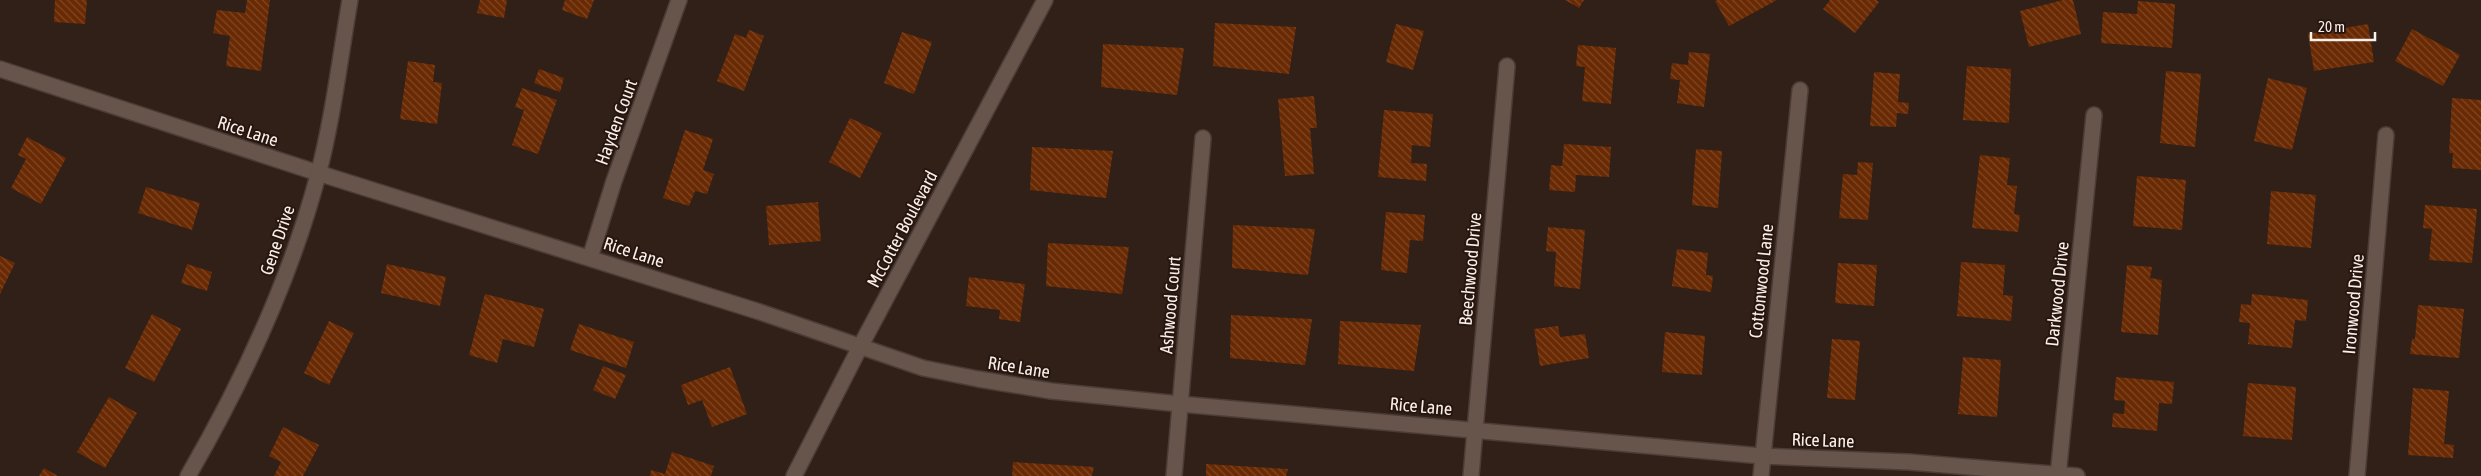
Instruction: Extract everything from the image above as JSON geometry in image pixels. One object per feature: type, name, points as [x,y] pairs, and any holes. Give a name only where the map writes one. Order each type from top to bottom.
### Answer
[{"type":"street","name":"Gene Drive","points":[[188,476],[221,419],[251,358],[302,229],[318,173],[350,0]]},
{"type":"street","name":"Hayden Court","points":[[590,258],[614,181],[679,0]]},
{"type":"street","name":"McCotter Boulevard","points":[[794,476],[860,347],[1045,0]]},
{"type":"street","name":"Beechwood Drive","points":[[1471,476],[1507,66]]},
{"type":"street","name":"Rice Lane","points":[[0,69],[318,173],[590,258],[923,368],[978,379],[1051,391],[1180,404],[1762,456],[1909,462],[2077,476]]},
{"type":"street","name":"Cottonwood Lane","points":[[1760,476],[1800,90]]},
{"type":"street","name":"Darkwood Drive","points":[[2058,475],[2094,115]]},
{"type":"street","name":"Ironwood Drive","points":[[2357,476],[2386,134]]},
{"type":"street","name":"Ashwood Court","points":[[1174,476],[1203,138]]},
{"type":"building","points":[[55,0],[87,0],[85,24],[54,22]]},
{"type":"building","points":[[247,0],[270,0],[261,71],[226,66],[230,36],[213,33],[217,10],[245,13]]},
{"type":"building","points":[[480,0],[507,0],[504,18],[477,13]]},
{"type":"building","points":[[565,0],[594,0],[587,19],[562,10]]},
{"type":"building","points":[[1565,0],[1584,0],[1579,8]]},
{"type":"building","points":[[1777,0],[1729,26],[1715,1]]},
{"type":"building","points":[[1830,0],[1876,0],[1879,2],[1855,33],[1823,9]]},
{"type":"building","points":[[2063,0],[2073,0],[2081,34],[2029,47],[2020,11]]},
{"type":"building","points":[[2138,1],[2175,4],[2172,48],[2101,43],[2103,12],[2137,14]]},
{"type":"building","points":[[1215,23],[1296,27],[1289,74],[1213,66]]},
{"type":"building","points":[[1396,24],[1424,31],[1413,70],[1386,62]]},
{"type":"building","points":[[2368,24],[2374,62],[2314,71],[2308,34]]},
{"type":"building","points":[[2412,29],[2460,55],[2443,86],[2395,61]]},
{"type":"building","points":[[749,30],[764,36],[744,91],[717,81],[735,34],[746,38]]},
{"type":"building","points":[[902,32],[932,42],[914,94],[884,83]]},
{"type":"building","points":[[1103,44],[1184,48],[1177,95],[1101,87]]},
{"type":"building","points":[[1578,45],[1616,48],[1611,104],[1582,101],[1585,67],[1576,66]]},
{"type":"building","points":[[1689,52],[1710,54],[1704,107],[1677,103],[1680,80],[1670,79],[1672,63],[1688,65]]},
{"type":"building","points":[[408,61],[435,65],[433,82],[442,83],[437,124],[400,119]]},
{"type":"building","points":[[1967,66],[2011,69],[2009,123],[1963,120]]},
{"type":"building","points":[[539,69],[564,78],[560,92],[534,83]]},
{"type":"building","points":[[2166,71],[2201,74],[2195,147],[2160,143]]},
{"type":"building","points":[[1874,72],[1900,74],[1898,102],[1909,103],[1908,114],[1897,113],[1896,127],[1870,126]]},
{"type":"building","points":[[2268,78],[2307,88],[2292,150],[2254,141]]},
{"type":"building","points":[[522,88],[557,100],[538,154],[512,145],[524,110],[515,107]]},
{"type":"building","points":[[1314,96],[1317,128],[1310,128],[1314,174],[1285,176],[1278,99]]},
{"type":"building","points":[[2452,98],[2481,100],[2481,170],[2452,168],[2453,153],[2449,153]]},
{"type":"building","points":[[1384,110],[1433,114],[1430,147],[1412,145],[1411,163],[1427,164],[1426,181],[1378,177]]},
{"type":"building","points":[[850,118],[882,133],[860,178],[829,162]]},
{"type":"building","points":[[685,130],[713,139],[703,170],[714,174],[707,194],[695,191],[689,206],[663,198]]},
{"type":"building","points":[[27,137],[66,158],[41,204],[11,188],[26,159],[18,155]]},
{"type":"building","points":[[1564,144],[1611,147],[1609,177],[1576,175],[1575,192],[1549,190],[1551,165],[1562,166]]},
{"type":"building","points":[[1032,147],[1113,151],[1106,198],[1030,190]]},
{"type":"building","points":[[1696,149],[1722,151],[1718,208],[1692,205]]},
{"type":"building","points":[[1980,155],[2010,158],[2007,185],[2017,186],[2014,214],[2020,215],[2018,232],[1972,228]]},
{"type":"building","points":[[1858,162],[1873,163],[1868,220],[1839,218],[1843,174],[1857,175]]},
{"type":"building","points":[[2137,176],[2186,180],[2182,230],[2133,226]]},
{"type":"building","points":[[146,187],[200,203],[192,230],[138,213]]},
{"type":"building","points":[[2271,191],[2316,195],[2311,248],[2267,244]]},
{"type":"building","points":[[818,202],[821,241],[769,245],[766,206]]},
{"type":"building","points":[[2425,205],[2477,209],[2472,263],[2429,260],[2432,229],[2423,228]]},
{"type":"building","points":[[1386,212],[1425,215],[1423,241],[1410,240],[1407,273],[1381,270]]},
{"type":"building","points":[[1233,225],[1315,229],[1308,275],[1232,268]]},
{"type":"building","points":[[1548,227],[1585,230],[1580,289],[1554,286],[1556,252],[1546,251]]},
{"type":"building","points":[[1048,243],[1129,247],[1122,294],[1046,286]]},
{"type":"building","points":[[1677,249],[1708,253],[1706,275],[1713,276],[1711,292],[1672,286]]},
{"type":"building","points":[[0,256],[15,263],[0,294]]},
{"type":"building","points":[[1961,262],[2005,265],[2003,295],[2013,296],[2011,321],[1957,316]]},
{"type":"building","points":[[1838,263],[1877,265],[1874,306],[1835,303]]},
{"type":"building","points":[[187,264],[212,272],[207,291],[181,283]]},
{"type":"building","points":[[387,264],[446,277],[440,306],[381,293]]},
{"type":"building","points":[[2127,265],[2152,267],[2150,278],[2162,280],[2158,335],[2121,332]]},
{"type":"building","points":[[969,277],[1025,284],[1020,322],[999,319],[1000,310],[966,306]]},
{"type":"building","points":[[485,294],[544,309],[534,347],[503,339],[497,363],[469,355]]},
{"type":"building","points":[[2252,294],[2308,300],[2306,321],[2295,320],[2292,348],[2248,344],[2250,323],[2239,322],[2241,304],[2251,305]]},
{"type":"building","points":[[2418,305],[2464,309],[2459,358],[2410,354],[2412,339],[2415,339]]},
{"type":"building","points":[[152,314],[181,329],[154,382],[125,368]]},
{"type":"building","points":[[1231,315],[1312,319],[1305,365],[1230,358]]},
{"type":"building","points":[[329,321],[354,333],[329,385],[304,373]]},
{"type":"building","points":[[1340,321],[1421,325],[1414,371],[1338,364]]},
{"type":"building","points":[[579,324],[634,342],[626,368],[570,350]]},
{"type":"building","points":[[1558,326],[1560,337],[1585,334],[1589,358],[1540,366],[1534,329]]},
{"type":"building","points":[[1665,332],[1705,336],[1702,375],[1662,372]]},
{"type":"building","points":[[1832,339],[1860,341],[1855,400],[1827,398]]},
{"type":"building","points":[[1963,357],[2001,360],[1997,417],[1958,414]]},
{"type":"building","points":[[603,366],[626,375],[615,399],[593,390]]},
{"type":"building","points":[[730,367],[747,414],[712,427],[702,400],[688,405],[681,385]]},
{"type":"building","points":[[2116,377],[2174,382],[2172,404],[2159,403],[2157,431],[2112,427],[2113,413],[2124,414],[2125,401],[2114,400]]},
{"type":"building","points":[[2248,383],[2296,387],[2292,440],[2243,436]]},
{"type":"building","points":[[2413,388],[2449,391],[2444,444],[2454,445],[2453,458],[2408,455]]},
{"type":"building","points":[[109,397],[137,413],[105,468],[77,452]]},
{"type":"building","points":[[283,427],[319,445],[303,476],[274,476],[281,462],[269,456]]},
{"type":"building","points":[[672,452],[714,466],[711,476],[650,476],[651,470],[665,474]]},
{"type":"building","points":[[1013,462],[1094,467],[1092,476],[1012,476]]},
{"type":"building","points":[[1206,464],[1288,469],[1286,476],[1206,476]]},
{"type":"building","points":[[44,468],[58,476],[39,476]]}]
